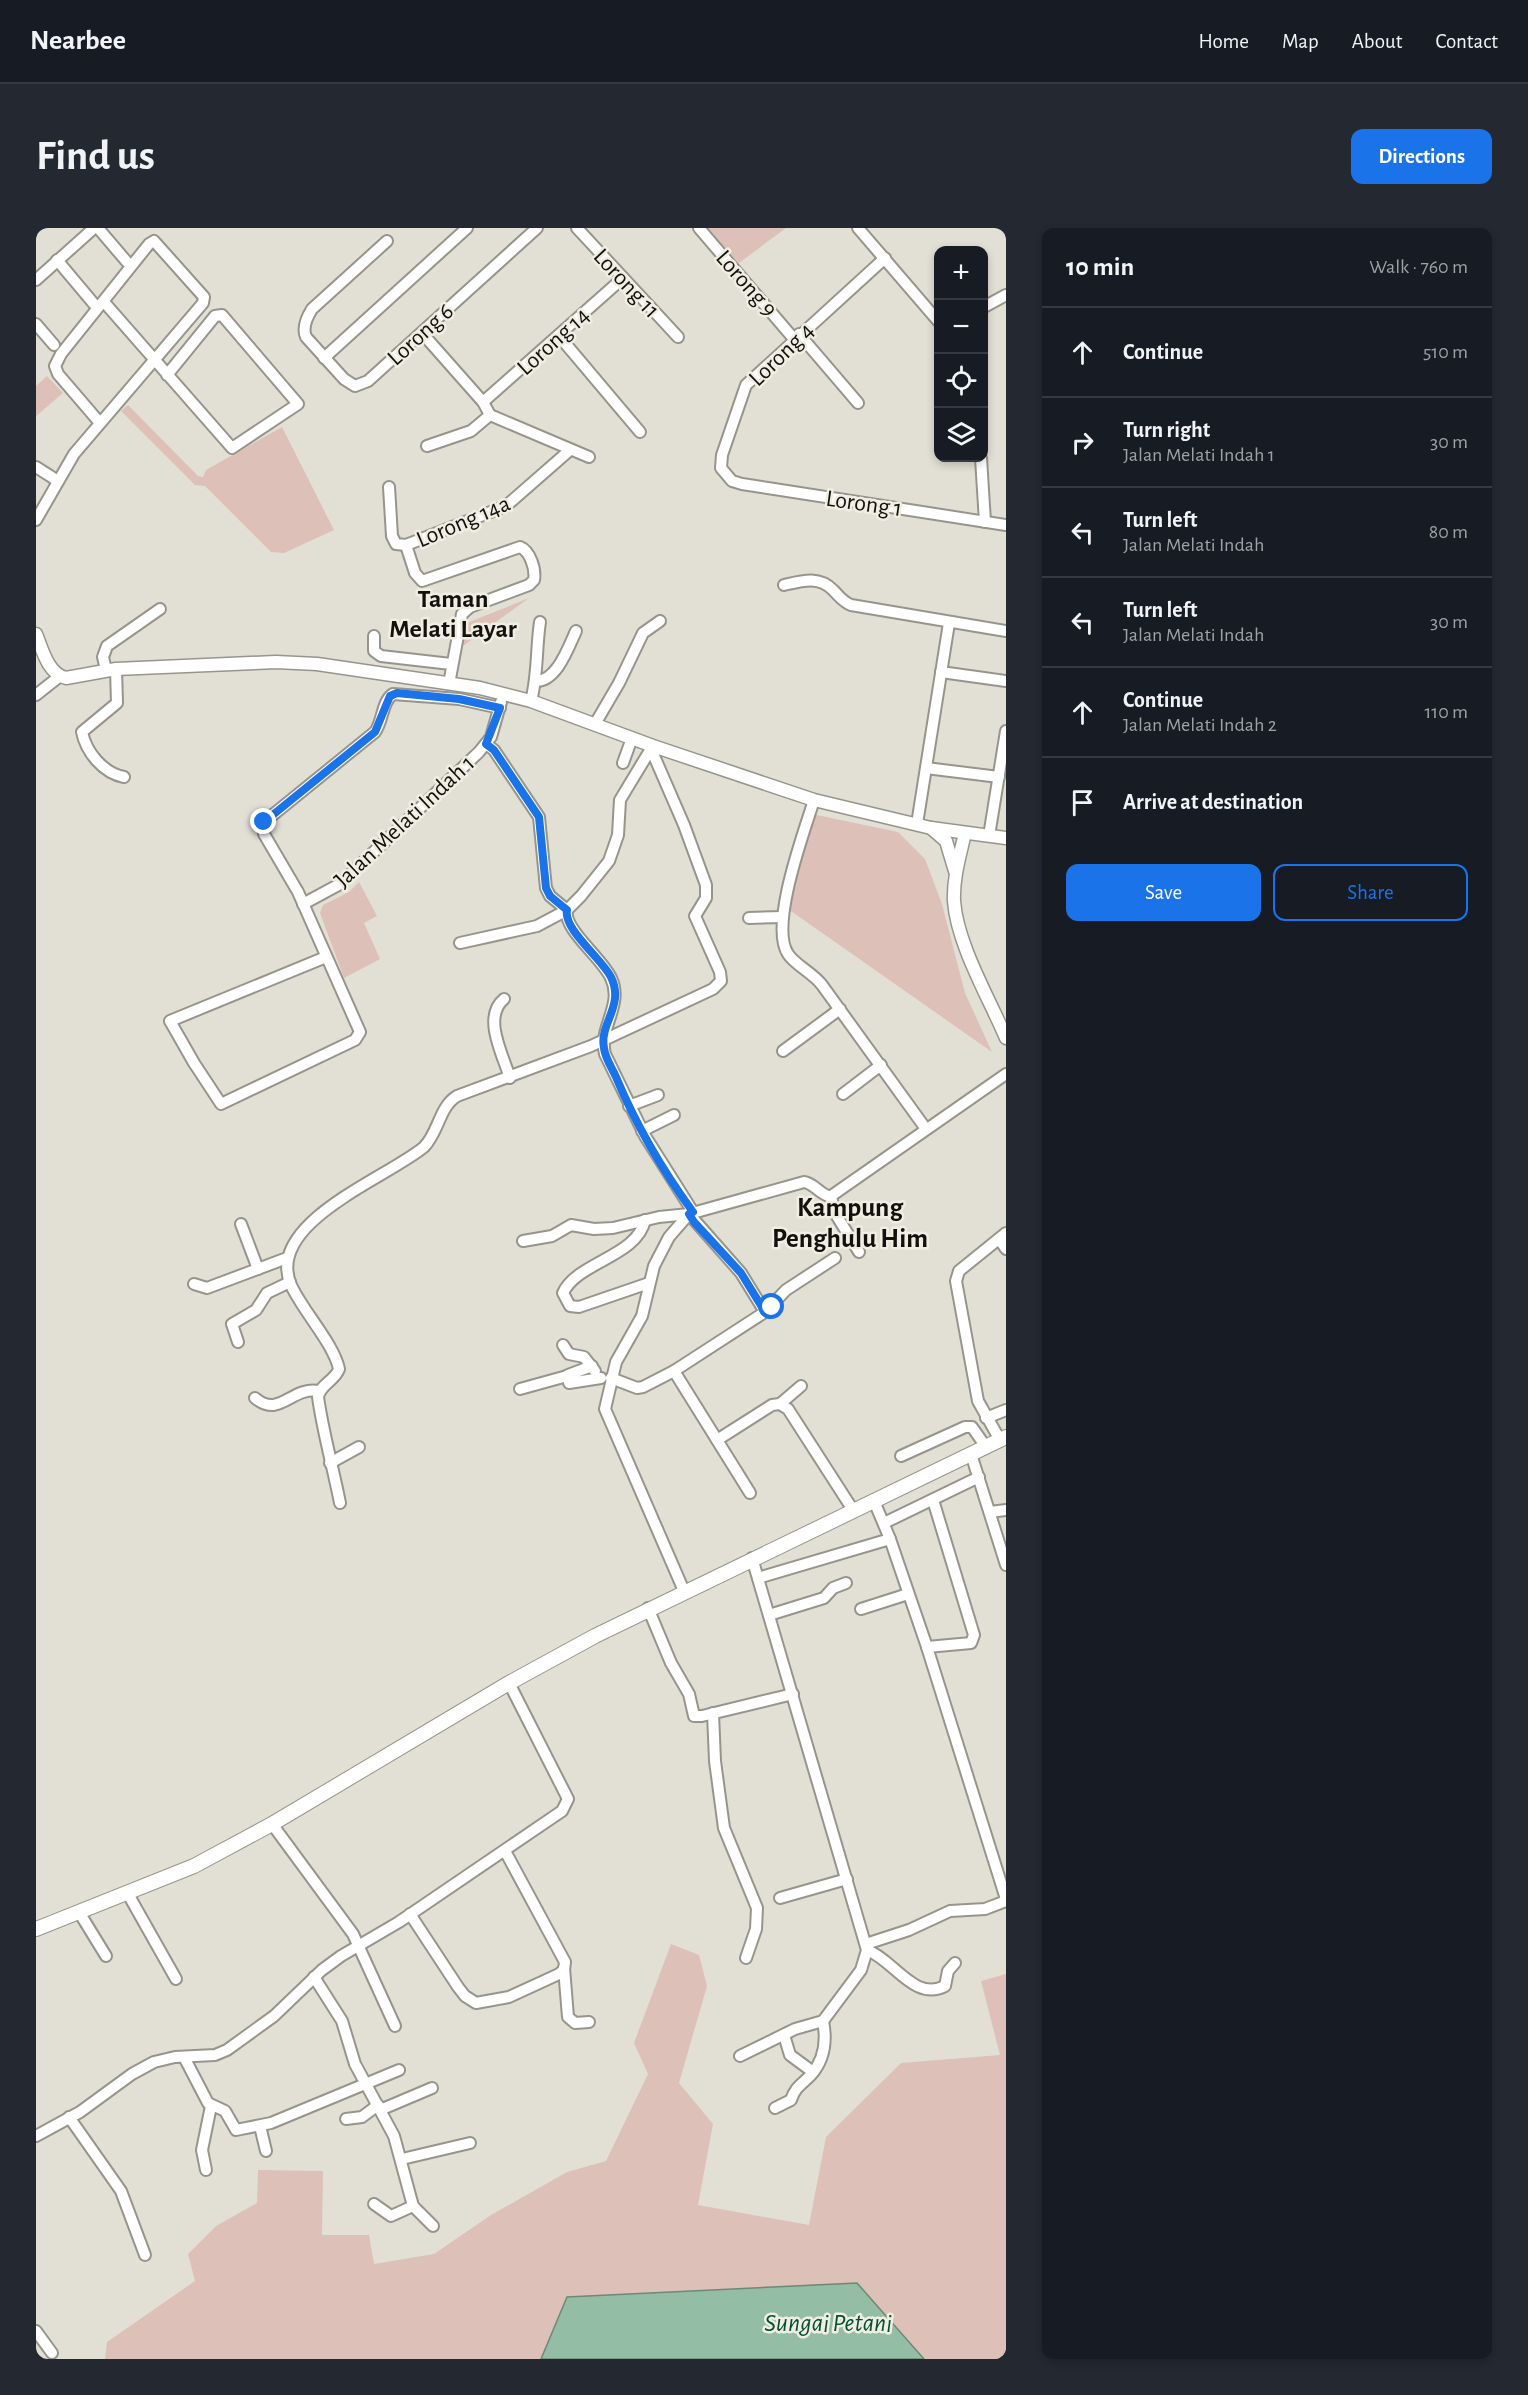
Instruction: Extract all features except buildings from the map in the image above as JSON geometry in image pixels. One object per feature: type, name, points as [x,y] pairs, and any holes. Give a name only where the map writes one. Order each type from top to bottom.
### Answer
[{"type":"main road","points":[[36,1929],[194,1866],[272,1824],[509,1683],[648,1608],[1003,1438]]},
{"type":"street","points":[[36,280],[96,228],[127,262]]},
{"type":"street","points":[[324,358],[467,228]]},
{"type":"street","name":"Lorong 6","points":[[387,241],[312,309],[307,318],[305,334],[349,384],[361,385],[422,333],[525,232],[537,228]]},
{"type":"street","name":"Lorong 11","points":[[577,228],[678,337]]},
{"type":"street","name":"Lorong 9","points":[[699,228],[858,403]]},
{"type":"street","points":[[858,228],[934,315]]},
{"type":"street","points":[[36,520],[74,454],[155,361],[204,300],[156,243],[149,244],[99,303],[61,354],[55,366],[58,374],[100,423]]},
{"type":"street","name":"Lorong 4","points":[[725,475],[720,464],[722,455],[746,385],[885,258]]},
{"type":"street","points":[[57,260],[155,361],[167,375],[232,448],[298,404],[222,315],[215,316],[167,375]]},
{"type":"street","name":"Lorong 14","points":[[483,402],[622,278]]},
{"type":"street","points":[[988,305],[1006,295]]},
{"type":"street","points":[[36,324],[54,345]]},
{"type":"street","points":[[422,333],[483,402],[490,415],[589,457]]},
{"type":"street","points":[[559,336],[640,432]]},
{"type":"street","points":[[427,446],[471,431],[490,415]]},
{"type":"street","name":"Lorong 14a","points":[[389,487],[392,536],[396,544],[406,545],[506,506],[570,450]]},
{"type":"street","points":[[981,462],[985,522]]},
{"type":"street","points":[[36,467],[58,482]]},
{"type":"street","name":"Lorong 1","points":[[725,475],[742,484],[1006,525]]},
{"type":"street","points":[[406,545],[415,573],[422,581],[520,548],[527,553],[535,573],[534,580],[529,585],[466,609],[459,618],[449,684]]},
{"type":"street","points":[[784,585],[817,580],[829,585],[846,603],[949,623],[1006,630]]},
{"type":"street","points":[[124,777],[105,771],[84,741],[82,732],[117,703],[111,669],[103,657],[107,646],[160,609]]},
{"type":"street","points":[[595,724],[620,683],[643,633],[660,621]]},
{"type":"street","points":[[531,701],[536,681],[535,657],[540,622]]},
{"type":"street","points":[[916,824],[949,623]]},
{"type":"street","points":[[536,681],[543,681],[550,676],[576,631]]},
{"type":"street","points":[[36,634],[45,657],[60,676]]},
{"type":"street","points":[[374,636],[374,651],[381,656],[451,664]]},
{"type":"street","points":[[36,695],[60,676],[74,677],[111,669],[248,662],[298,663],[449,684],[504,693],[531,701],[632,738],[652,748],[814,800],[931,828],[1006,838]]},
{"type":"street","points":[[941,672],[1006,681]]},
{"type":"street","points":[[326,957],[170,1021],[217,1101],[226,1104],[355,1040],[359,1035],[326,957],[303,904],[262,829],[267,819],[375,732],[383,717],[387,699],[397,693],[459,699],[500,708]]},
{"type":"street","name":"Jalan Melati Indah 1","points":[[303,904],[340,884],[486,744],[504,693]]},
{"type":"street","points":[[989,836],[1006,731]]},
{"type":"street","points":[[623,764],[632,738]]},
{"type":"street","points":[[486,744],[494,750],[539,817],[546,888],[550,896],[567,910]]},
{"type":"street","points":[[460,943],[528,929],[567,910],[596,881],[609,861],[618,835],[620,800],[652,748]]},
{"type":"street","points":[[255,1398],[270,1407],[276,1406],[301,1390],[319,1391],[337,1374],[338,1364],[290,1282],[287,1258],[295,1240],[309,1224],[424,1147],[435,1134],[443,1112],[451,1100],[464,1093],[510,1078],[604,1041],[713,988],[721,981],[720,972],[695,916],[706,898],[706,885],[652,748]]},
{"type":"street","points":[[926,768],[999,777]]},
{"type":"street","points":[[814,800],[793,866],[783,917],[782,938],[788,954],[814,975],[926,1129]]},
{"type":"street","points":[[931,828],[946,841],[956,875]]},
{"type":"street","points":[[965,833],[956,875],[954,901],[958,920],[1006,1038]]},
{"type":"street","points":[[567,910],[567,923],[603,964],[615,991],[615,1002],[604,1041],[605,1054],[629,1106],[691,1213],[741,1273],[765,1312]]},
{"type":"street","points":[[749,918],[783,917]]},
{"type":"street","points":[[504,999],[498,1004],[493,1015],[510,1078]]},
{"type":"street","points":[[783,1051],[840,1009]]},
{"type":"street","points":[[843,1094],[881,1065]]},
{"type":"street","points":[[831,1197],[840,1188],[1006,1074]]},
{"type":"street","points":[[629,1106],[658,1095]]},
{"type":"street","points":[[642,1131],[674,1115]]},
{"type":"street","points":[[523,1241],[552,1236],[571,1225],[607,1229],[691,1213],[804,1182],[810,1184],[820,1194],[831,1197]]},
{"type":"street","points":[[831,1197],[835,1214],[859,1252]]},
{"type":"street","points":[[684,1591],[607,1419],[605,1404],[607,1382],[620,1352],[643,1313],[649,1283],[666,1241],[691,1213]]},
{"type":"street","points":[[645,1220],[640,1231],[626,1245],[579,1275],[566,1285],[563,1293],[570,1306],[579,1307],[649,1283]]},
{"type":"street","points":[[241,1224],[258,1269]]},
{"type":"street","points":[[1003,1438],[986,1418],[978,1401],[956,1281],[959,1271],[1002,1236],[1006,1249]]},
{"type":"street","points":[[194,1284],[207,1288],[287,1258]]},
{"type":"street","points":[[567,1376],[570,1384],[607,1382],[643,1388],[674,1371],[765,1312],[786,1290],[835,1258]]},
{"type":"street","points":[[238,1342],[232,1324],[252,1313],[267,1293],[290,1282]]},
{"type":"street","points":[[563,1345],[569,1354],[584,1357],[607,1382]]},
{"type":"street","points":[[520,1389],[567,1376],[592,1366]]},
{"type":"street","points":[[674,1371],[750,1493]]},
{"type":"street","points":[[717,1440],[772,1405],[780,1404],[801,1386]]},
{"type":"street","points":[[319,1391],[323,1435],[338,1483],[340,1503]]},
{"type":"street","points":[[780,1404],[791,1415],[853,1510]]},
{"type":"street","points":[[986,1418],[1006,1410]]},
{"type":"street","points":[[901,1456],[965,1427],[972,1427],[986,1447]]},
{"type":"street","points":[[330,1463],[359,1447]]},
{"type":"street","points":[[971,1454],[979,1478],[1001,1509],[1006,1565]]},
{"type":"street","points":[[884,1523],[979,1478]]},
{"type":"street","points":[[927,1647],[971,1643],[974,1635],[933,1500]]},
{"type":"street","points":[[866,1947],[950,1911],[985,1909],[1006,1900],[927,1647],[891,1539],[874,1501]]},
{"type":"street","points":[[758,1578],[891,1539]]},
{"type":"street","points":[[740,2056],[784,2035],[823,2021],[861,1970],[866,1947],[752,1558]]},
{"type":"street","points":[[769,1615],[824,1598],[833,1588],[846,1583]]},
{"type":"street","points":[[861,1608],[908,1594]]},
{"type":"street","points":[[648,1608],[671,1663],[689,1694],[690,1711],[696,1717],[793,1695]]},
{"type":"street","points":[[36,2136],[69,2117],[142,2068],[165,2058],[206,2056],[227,2050],[274,2016],[315,1977],[358,1946],[555,1818],[567,1806],[568,1799],[509,1683]]},
{"type":"street","points":[[708,1714],[724,1828],[758,1908],[756,1929],[746,1958]]},
{"type":"street","points":[[272,1824],[342,1918],[358,1946],[395,2026]]},
{"type":"street","points":[[505,1851],[565,1962],[568,2017],[574,2023],[589,2022]]},
{"type":"street","points":[[780,1898],[847,1879]]},
{"type":"street","points":[[128,1894],[176,1978]]},
{"type":"street","points":[[79,1912],[106,1956]]},
{"type":"street","points":[[410,1914],[458,1987],[465,1996],[476,2003],[509,1997],[551,1980],[564,1968]]},
{"type":"street","points":[[866,1947],[888,1961],[914,1985],[929,1990],[945,1986],[948,1971],[955,1963]]},
{"type":"street","points":[[315,1977],[345,2029],[351,2056],[379,2108],[402,2159],[413,2206],[433,2226]]},
{"type":"street","points":[[775,2108],[791,2100],[795,2087],[813,2072],[825,2045],[823,2021]]},
{"type":"street","points":[[784,2035],[790,2055],[813,2072]]},
{"type":"street","points":[[184,2057],[211,2106],[202,2150],[206,2170]]},
{"type":"street","points":[[211,2106],[225,2111],[236,2130],[260,2126],[399,2070]]},
{"type":"street","points":[[346,2119],[362,2117],[379,2108],[432,2088]]},
{"type":"street","points":[[69,2117],[120,2192],[146,2255]]},
{"type":"street","points":[[260,2126],[266,2151]]},
{"type":"street","points":[[402,2159],[470,2143]]},
{"type":"street","points":[[374,2204],[391,2216],[413,2206]]},
{"type":"street","points":[[36,2331],[52,2353]]},
{"type":"shaded area","points":[[705,228],[786,228],[739,263]]},
{"type":"shaded area","points":[[47,376],[63,393],[36,416],[36,386]]},
{"type":"shaded area","points":[[128,405],[198,476],[203,477],[206,470],[282,427],[334,530],[284,553],[271,552],[205,486],[195,485],[121,411]]},
{"type":"shaded area","points":[[529,598],[463,646],[467,623]]},
{"type":"shaded area","points":[[812,814],[898,832],[925,859],[942,904],[965,993],[992,1052],[788,909],[796,866]]},
{"type":"shaded area","points":[[359,882],[377,916],[364,923],[380,959],[344,978],[320,913],[323,905],[349,892]]},
{"type":"shaded area","points":[[671,1944],[699,1955],[707,1986],[679,2083],[713,2124],[698,2205],[809,2225],[826,2137],[901,2063],[1000,2055],[981,1981],[1006,1974],[1006,2359],[924,2359],[857,2283],[567,2297],[541,2359],[105,2359],[107,2342],[195,2281],[188,2254],[216,2226],[257,2203],[258,2170],[323,2171],[322,2235],[369,2235],[374,2264],[434,2254],[491,2215],[567,2172],[606,2161],[648,2074],[634,2043]]},
{"type":"water","name":"Sungai Petani","points":[[857,2283],[924,2359],[541,2359],[567,2297]]},
{"type":"district","name":"Taman Melati Layar","points":[[453,613]]},
{"type":"district","name":"Kampung Penghulu Him","points":[[850,1222]]},
{"type":"route","points":[[264,822],[375,732],[390,696],[397,693],[459,699],[500,708],[494,730],[486,744],[494,750],[539,817],[546,888],[550,896],[567,910],[567,923],[593,951],[611,978],[615,991],[615,1002],[603,1046],[624,1097],[660,1163],[693,1212],[689,1214],[694,1222],[708,1234],[741,1273],[765,1312],[772,1307]]}]
